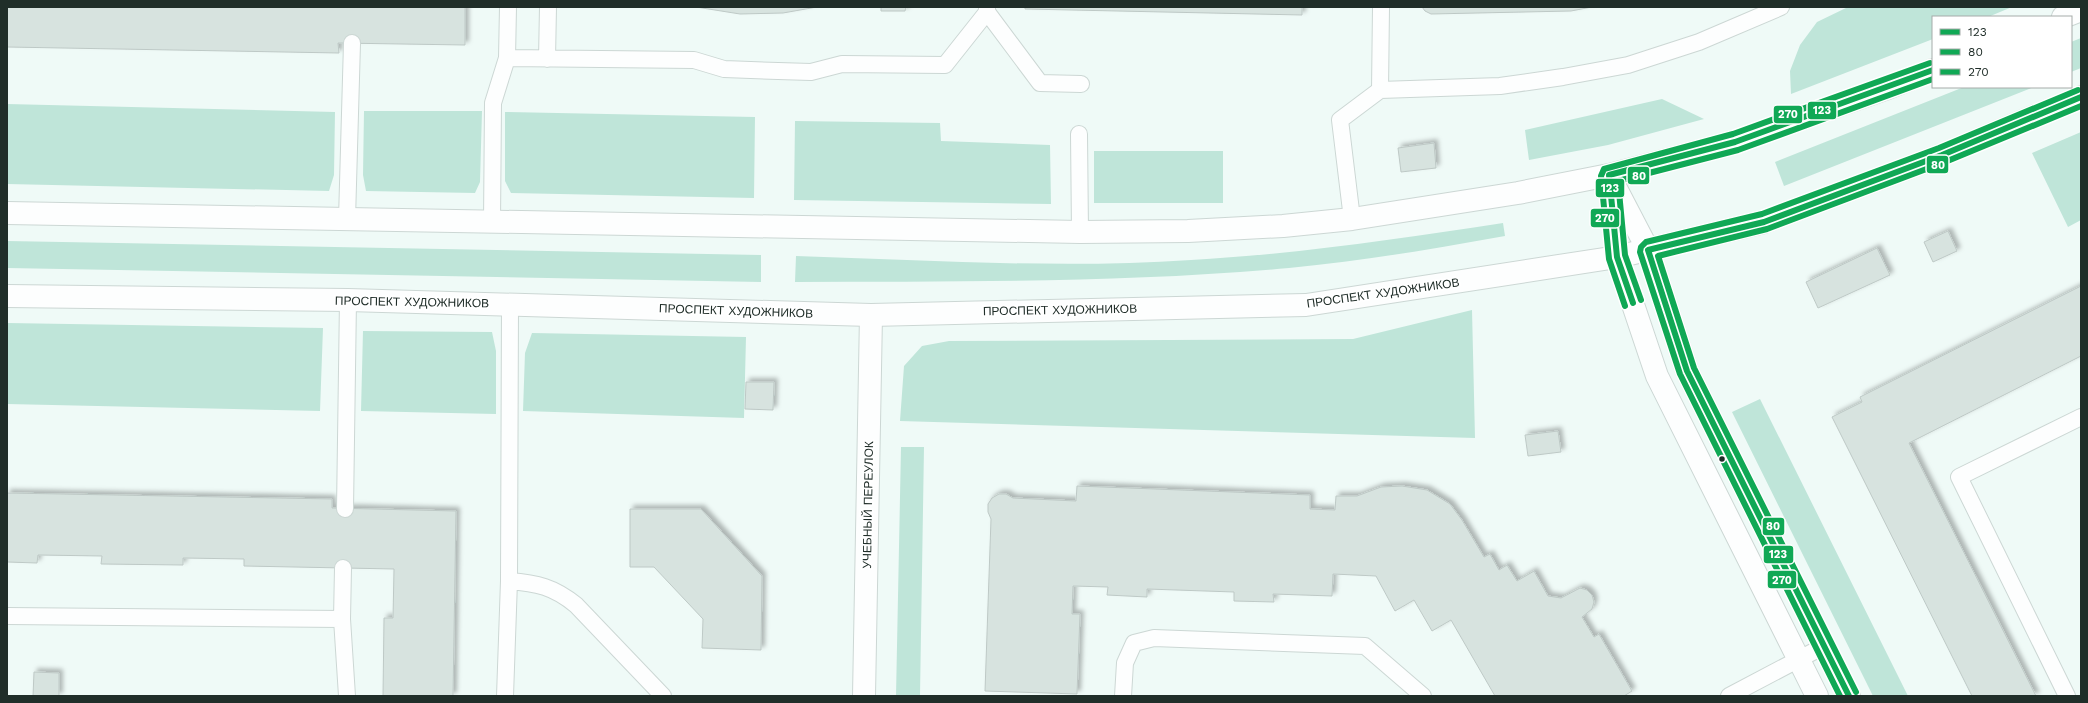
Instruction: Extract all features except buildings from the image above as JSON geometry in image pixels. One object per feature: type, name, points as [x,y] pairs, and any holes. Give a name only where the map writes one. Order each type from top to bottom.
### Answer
[{"type":"street","points":[[2066,16],[2081,10]]},
{"type":"street","points":[[7,212],[1080,232],[1188,231],[1283,226],[1352,219],[1518,193],[1609,175],[1735,142],[1885,89],[1932,70]]},
{"type":"street","name":"ПРОСПЕКТ ХУДОЖНИКОВ","points":[[7,296],[348,300],[872,314],[1306,305],[1617,257],[1764,222],[1900,171],[2081,97]]},
{"type":"street","points":[[1609,175],[1648,250],[1687,371],[1849,696]]},
{"type":"street","points":[[1609,175],[1617,257],[1657,376],[1817,696]]},
{"type":"street","name":"УЧЕБНЫЙ ПЕРЕУЛОК","points":[[864,696],[872,314]]},
{"type":"lane","points":[[492,222],[493,103],[507,58],[508,7]]},
{"type":"lane","points":[[547,58],[548,7]]},
{"type":"lane","points":[[1380,90],[1381,7]]},
{"type":"lane","points":[[1352,219],[1340,120],[1380,90],[1500,86],[1563,77],[1628,64],[1699,42],[1781,7]]},
{"type":"lane","points":[[507,58],[694,60],[724,69],[778,72],[811,72],[842,64],[945,65],[987,10],[1040,83],[1081,84]]},
{"type":"lane","points":[[347,219],[352,43]]},
{"type":"lane","points":[[1079,134],[1080,232]]},
{"type":"lane","points":[[344,509],[348,300]]},
{"type":"lane","points":[[506,696],[509,582],[510,304]]},
{"type":"lane","points":[[2067,696],[1959,477],[2081,417]]},
{"type":"lane","points":[[343,568],[342,619],[347,696]]},
{"type":"lane","points":[[509,582],[532,584],[560,592],[576,604],[663,696]]},
{"type":"lane","points":[[7,616],[342,619]]},
{"type":"lane","points":[[1123,696],[1125,663],[1134,643],[1154,638],[1365,646],[1423,696]]},
{"type":"lane","points":[[1729,696],[1824,646]]},
{"type":"green space","points":[[1848,7],[2012,7],[1990,16],[1932,16],[1932,39],[1791,94],[1790,71],[1800,45],[1817,22]]},
{"type":"green space","points":[[2081,38],[2081,68],[2072,72],[2072,42]]},
{"type":"green space","points":[[1961,88],[2031,88],[1784,186],[1775,162]]},
{"type":"green space","points":[[1662,99],[1704,119],[1608,145],[1529,160],[1525,130]]},
{"type":"green space","points":[[7,104],[335,112],[334,175],[329,191],[7,184]]},
{"type":"green space","points":[[364,111],[482,111],[480,182],[475,193],[366,191],[363,175]]},
{"type":"green space","points":[[505,112],[755,117],[754,198],[511,193],[505,181]]},
{"type":"green space","points":[[795,121],[940,123],[941,141],[1050,145],[1051,204],[794,200]]},
{"type":"green space","points":[[2081,132],[2081,220],[2068,227],[2032,153]]},
{"type":"green space","points":[[1094,151],[1223,151],[1223,203],[1094,203]]},
{"type":"green space","points":[[1503,223],[1505,236],[1451,246],[1343,262],[1289,268],[1227,273],[1104,279],[795,282],[796,256],[1043,264],[1142,263],[1308,250]]},
{"type":"green space","points":[[7,241],[761,255],[761,282],[7,268]]},
{"type":"green space","points":[[1472,310],[1475,438],[900,421],[904,366],[922,346],[949,341],[1353,339]]},
{"type":"green space","points":[[7,323],[323,328],[320,411],[7,404]]},
{"type":"green space","points":[[363,331],[492,332],[496,351],[496,414],[361,411]]},
{"type":"green space","points":[[532,333],[746,337],[744,418],[523,411],[525,353]]},
{"type":"green space","points":[[1760,399],[1908,696],[1873,696],[1732,412]]},
{"type":"green space","points":[[901,447],[924,447],[920,696],[896,696]]},
{"type":"transit line","name":"270","points":[[1625,306],[1609,259],[1601,176],[1604,169],[1733,134],[1930,63]]},
{"type":"transit line","name":"123","points":[[1633,303],[1617,257],[1609,175],[1735,142],[1932,70]]},
{"type":"transit line","name":"80","points":[[1641,300],[1625,255],[1618,181],[1738,150],[1932,79]]},
{"type":"transit line","name":"270","points":[[1840,696],[1680,374],[1640,252],[1641,247],[1646,242],[1762,214],[1939,148],[2078,90]]},
{"type":"transit line","name":"123","points":[[1849,696],[1687,371],[1648,250],[1764,222],[1942,155],[2081,97]]},
{"type":"transit line","name":"80","points":[[1856,692],[1694,368],[1658,256],[1767,229],[1945,162],[2081,106]]}]
